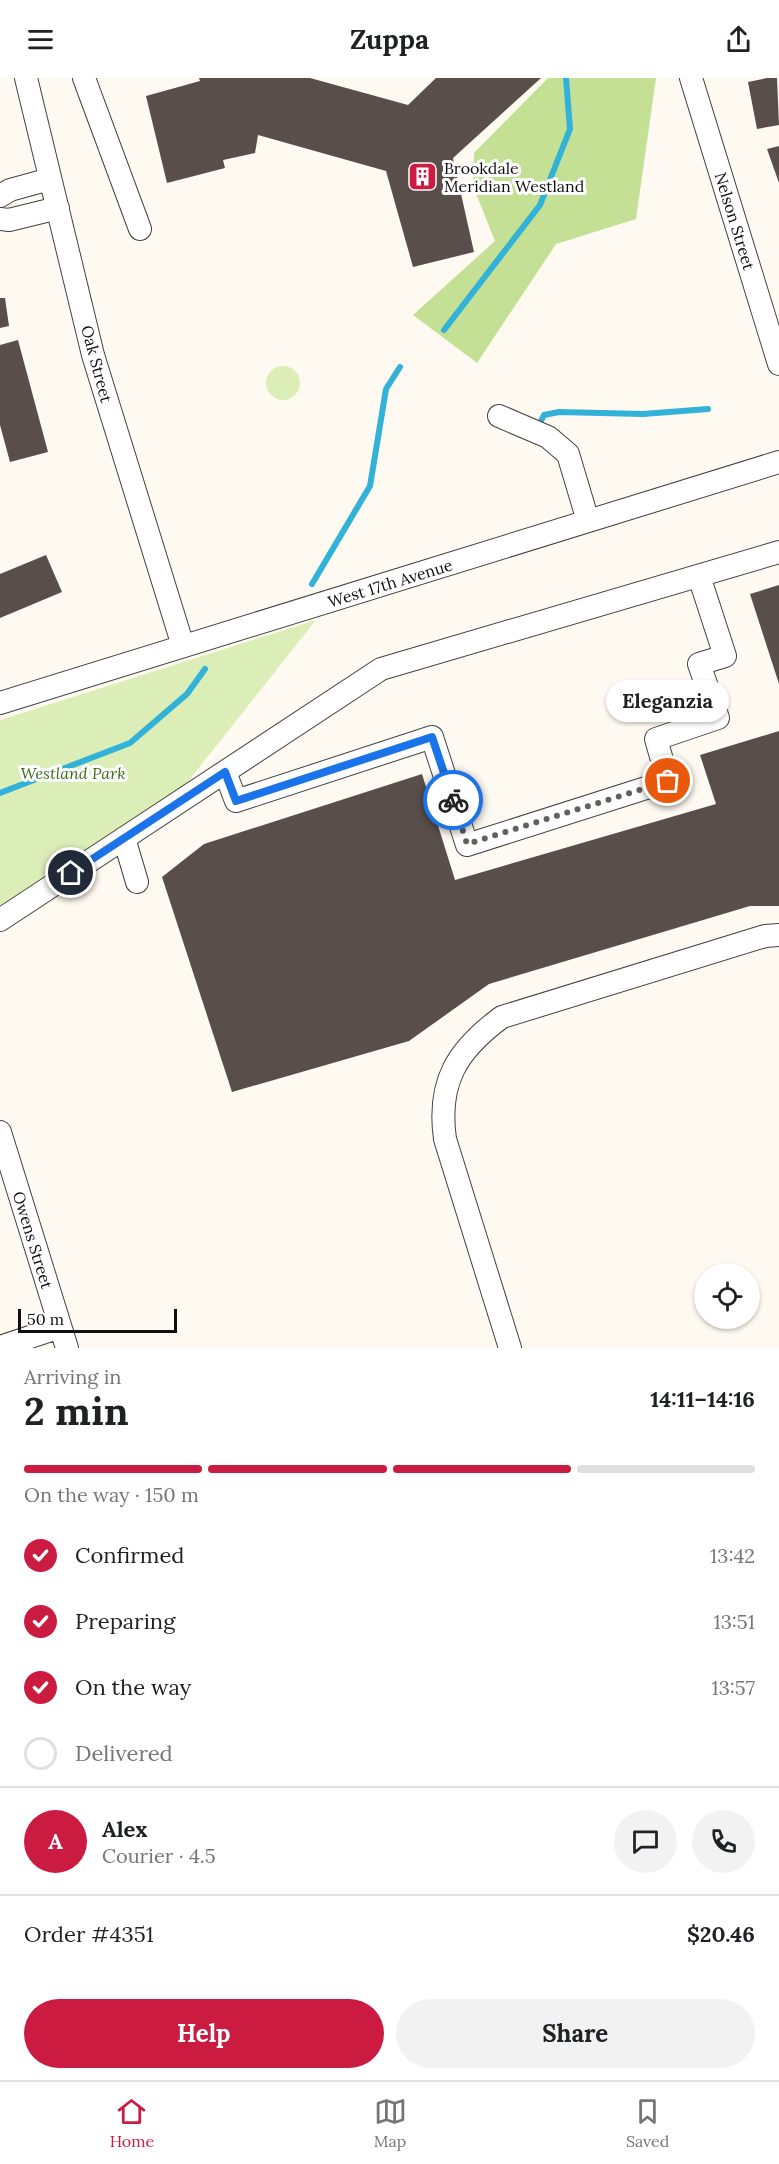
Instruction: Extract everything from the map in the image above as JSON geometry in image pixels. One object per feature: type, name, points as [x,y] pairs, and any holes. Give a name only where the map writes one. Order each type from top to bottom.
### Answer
[{"type":"street","name":"Oak Street","points":[[26,78],[93,355],[116,437],[183,646]]},
{"type":"street","points":[[84,78],[140,229]]},
{"type":"street","name":"Nelson Street","points":[[691,78],[779,364]]},
{"type":"street","points":[[0,196],[10,190],[50,179]]},
{"type":"street","points":[[0,219],[9,220],[58,208]]},
{"type":"street","points":[[500,416],[548,437],[568,454],[588,521]]},
{"type":"street","name":"West 17th Avenue","points":[[0,703],[779,462]]},
{"type":"street","points":[[0,920],[381,669],[779,552]]},
{"type":"street","points":[[225,772],[236,801],[432,737],[467,844],[668,781],[656,739],[718,718],[699,664],[725,656],[699,576]]},
{"type":"street","points":[[124,838],[137,882]]},
{"type":"street","points":[[510,1348],[445,1139],[442,1114],[447,1088],[458,1059],[476,1036],[502,1017],[765,936],[779,935]]},
{"type":"street","name":"Owens Street","points":[[0,1132],[63,1337]]},
{"type":"street","points":[[0,1347],[63,1337]]},
{"type":"green space","points":[[548,78],[656,78],[636,219],[556,244],[477,363],[413,315],[495,241],[473,186],[474,153]]},
{"type":"green space","points":[[283,366],[295,371],[300,383],[295,395],[283,400],[271,395],[266,383],[271,371]]},
{"type":"green space","name":"Westland Park","points":[[316,620],[186,784],[0,910],[0,720]]},
{"type":"building","name":"Brookdale Meridian Westland","points":[[199,78],[310,78],[408,105],[436,78],[541,78],[453,158],[474,252],[413,267],[386,171],[258,135],[255,153],[223,160],[225,168],[167,183],[146,96],[200,81]]},
{"type":"building","points":[[777,78],[779,125],[757,129],[748,82]]},
{"type":"building","points":[[779,146],[779,183],[767,149]]},
{"type":"building","points":[[0,298],[5,298],[9,326],[0,328]]},
{"type":"building","points":[[18,340],[48,452],[10,462],[0,425],[0,345]]},
{"type":"building","points":[[46,555],[62,592],[0,618],[0,574]]},
{"type":"building","points":[[779,585],[779,684],[750,594]]},
{"type":"building","points":[[779,731],[779,906],[750,906],[489,984],[409,1041],[232,1092],[162,877],[204,844],[422,774],[455,880],[716,804],[700,755]]},
{"type":"waterway","points":[[444,330],[540,205],[570,129],[566,78]]},
{"type":"waterway","points":[[312,584],[370,486],[386,389],[400,367]]},
{"type":"waterway","points":[[540,423],[544,415],[559,412],[643,414],[708,409]]},
{"type":"waterway","points":[[0,793],[130,743],[187,694],[205,669]]},
{"type":"way so far","points":[[453,800],[467,844],[668,781]]},
{"type":"place","name":"Brookdale Meridian Westland","points":[[423,177]]},
{"type":"place","name":"Eleganzia","points":[[668,781]]},
{"type":"route","points":[[71,873],[225,772],[236,801],[432,737],[453,800]]}]
